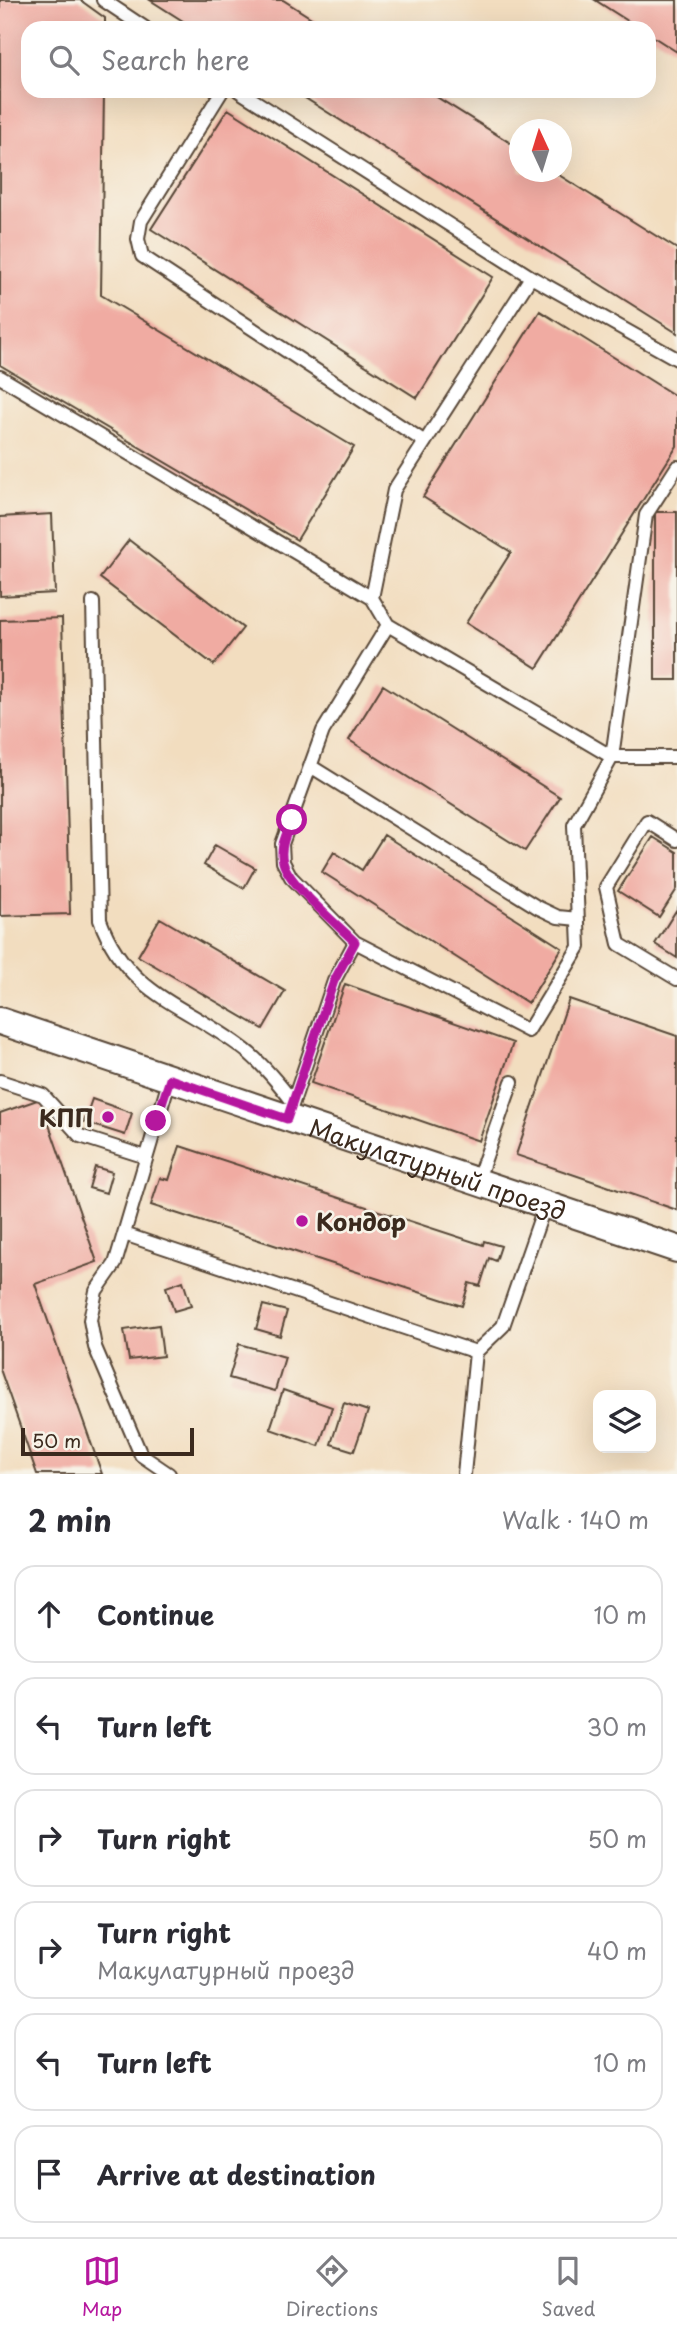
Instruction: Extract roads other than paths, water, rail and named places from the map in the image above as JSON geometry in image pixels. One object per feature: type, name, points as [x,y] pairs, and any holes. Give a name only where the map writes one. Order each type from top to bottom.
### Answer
[{"type":"street","name":"Макулатурный проезд","points":[[0,1021],[170,1079],[290,1111],[477,1182],[677,1249]]},
{"type":"lane","points":[[103,0],[134,21]]},
{"type":"lane","points":[[218,98],[141,221],[138,239],[142,256],[425,442]]},
{"type":"lane","points":[[250,98],[531,277],[677,359]]},
{"type":"lane","points":[[372,598],[394,490],[531,277]]},
{"type":"lane","points":[[0,377],[372,598],[388,625],[612,757],[677,757]]},
{"type":"lane","points":[[388,625],[323,731],[282,844],[283,862],[291,877],[355,942],[528,1031],[579,947],[574,825],[612,757],[646,515],[677,467]]},
{"type":"lane","points":[[662,490],[677,490]]},
{"type":"lane","points":[[93,602],[100,920],[110,946],[128,970],[149,989],[248,1053],[290,1111]]},
{"type":"lane","points":[[312,767],[537,908],[558,917],[578,919]]},
{"type":"lane","points":[[677,840],[647,821],[606,887],[619,944],[677,979]]},
{"type":"lane","points":[[290,1111],[334,981],[355,942]]},
{"type":"lane","points":[[166,1473],[141,1455],[95,1346],[90,1320],[96,1291],[115,1265],[170,1079]]},
{"type":"lane","points":[[0,1081],[44,1096],[80,1136],[146,1157]]},
{"type":"lane","points":[[477,1182],[512,1083]]},
{"type":"lane","points":[[464,1474],[476,1352],[503,1326],[545,1205]]},
{"type":"lane","points":[[124,1234],[476,1352]]},
{"type":"place","name":"КПП","points":[[108,1117]]},
{"type":"place","name":"Кондор","points":[[302,1221]]}]
